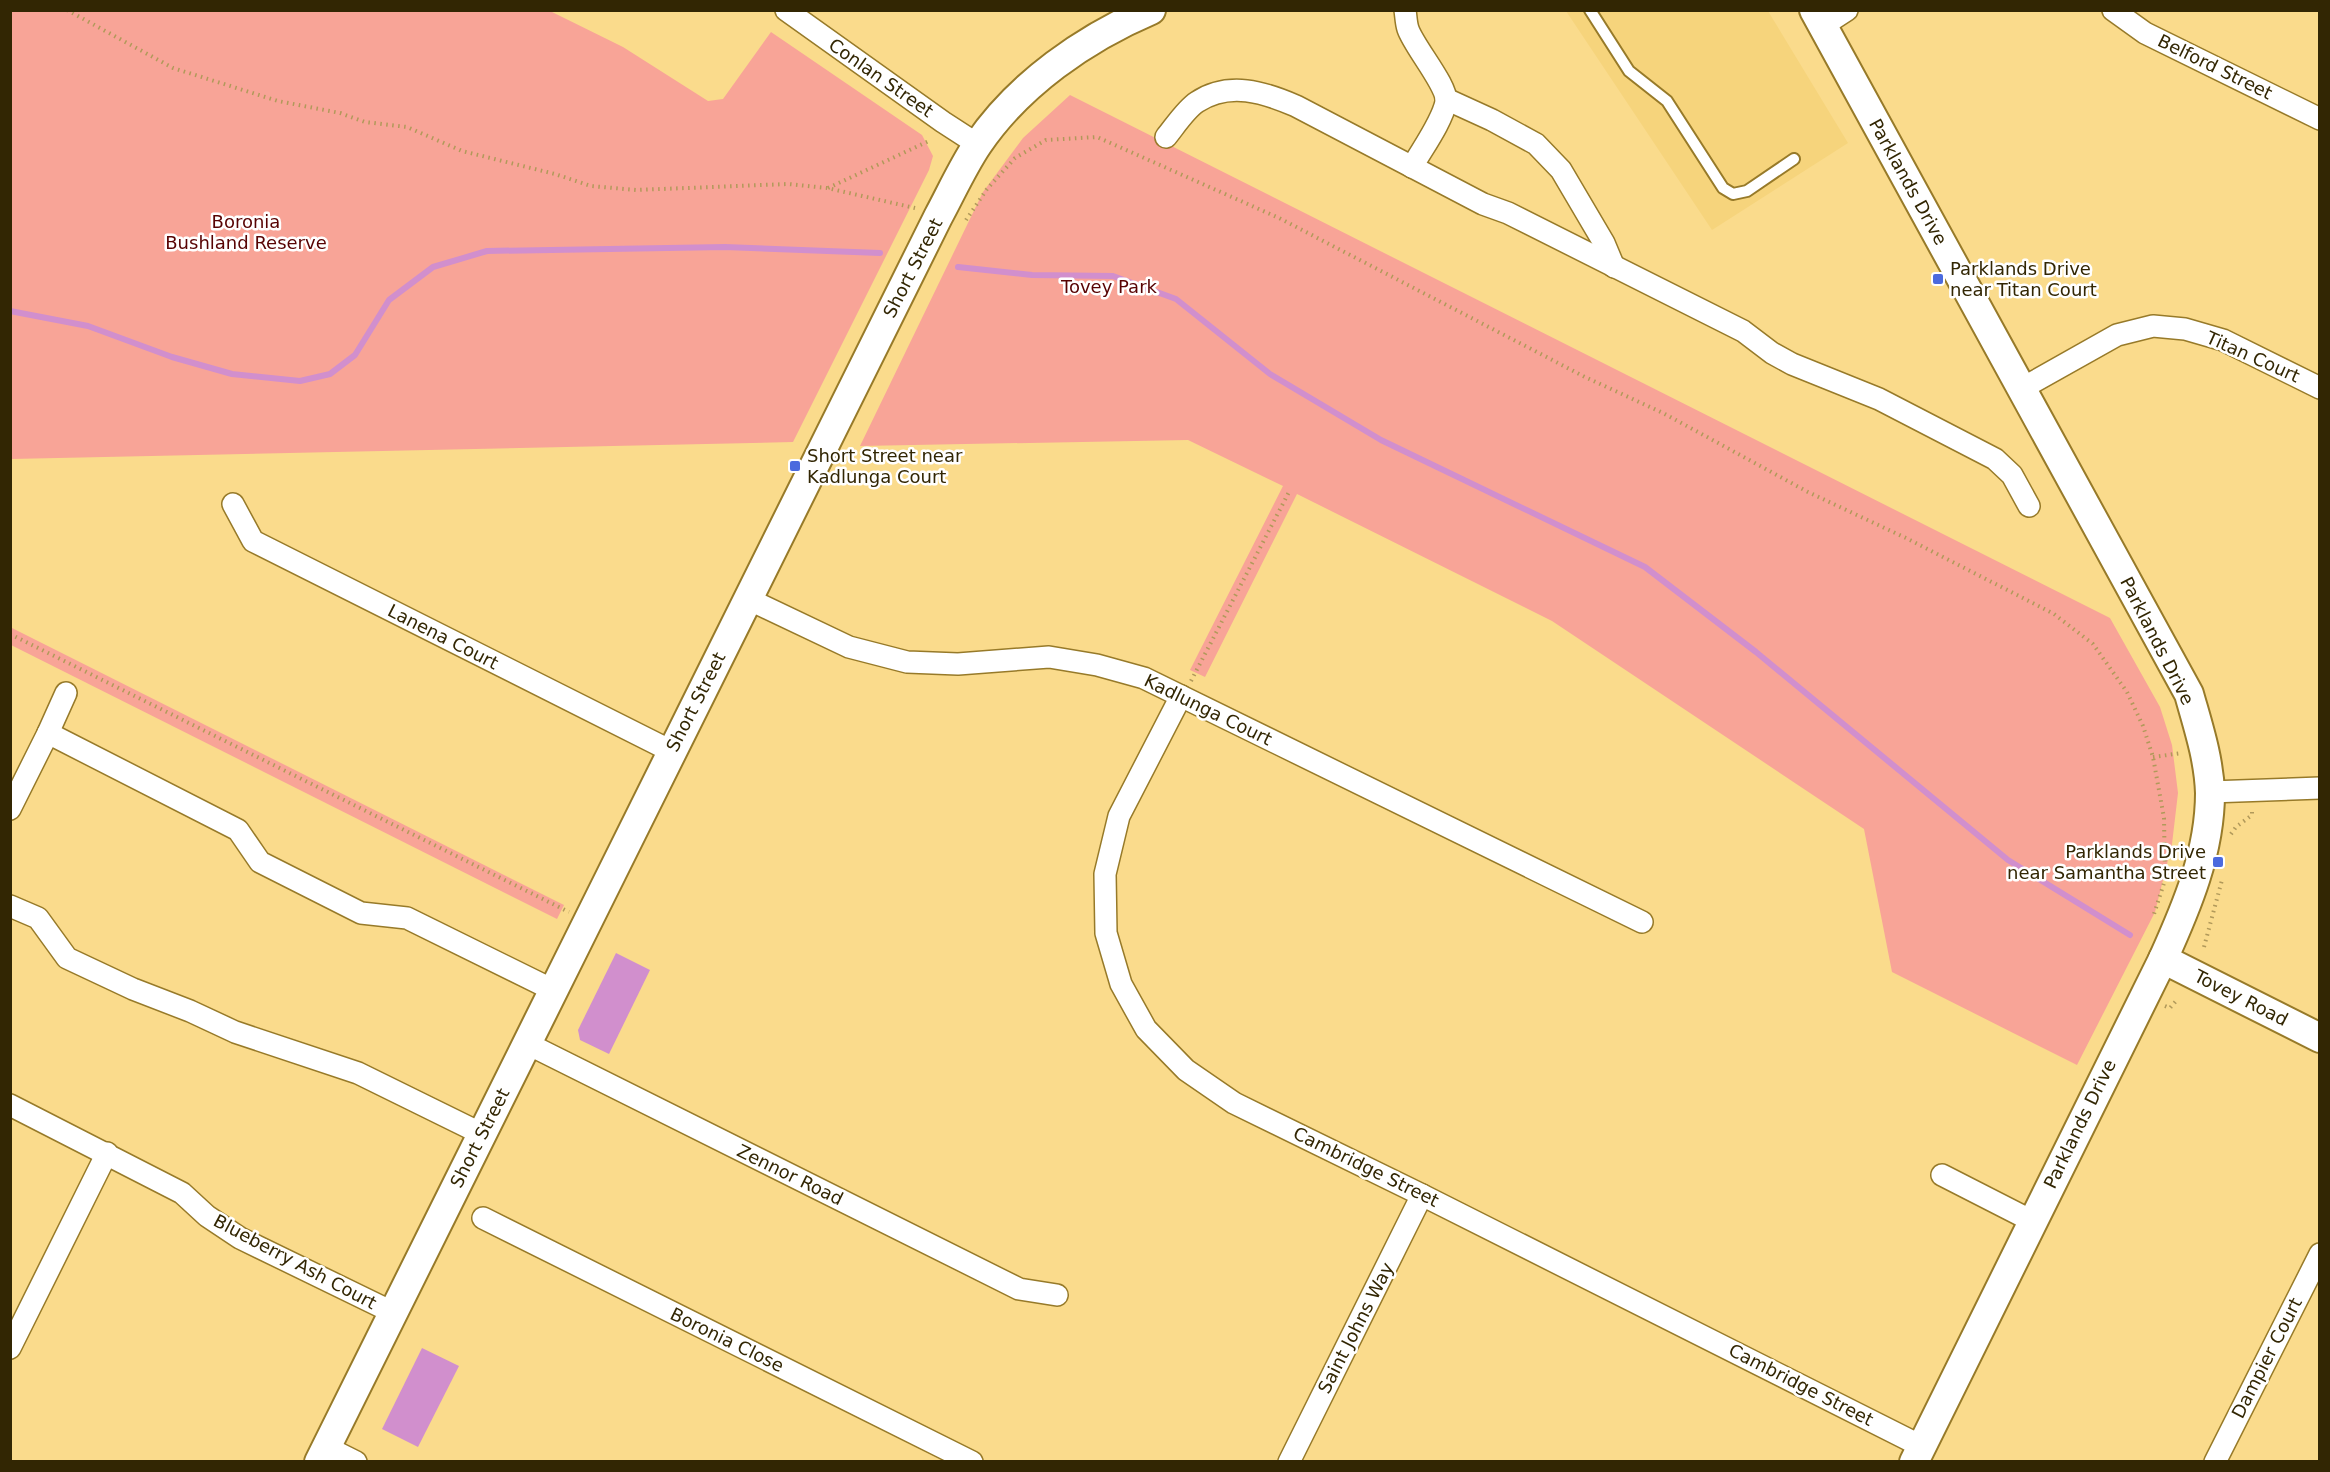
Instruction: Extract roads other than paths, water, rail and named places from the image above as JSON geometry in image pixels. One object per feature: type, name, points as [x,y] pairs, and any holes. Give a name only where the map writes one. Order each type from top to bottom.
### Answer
[{"type":"street","name":"Conlan Street","points":[[786,10],[943,122],[978,144]]},
{"type":"street","name":"Short Street","points":[[323,1454],[938,217],[978,144],[1006,108],[1037,81],[1083,46],[1151,10]]},
{"type":"street","points":[[1405,10],[1408,29],[1442,85],[1446,99],[1442,113],[1412,167]]},
{"type":"street","name":"Belford Street","points":[[2113,10],[2145,33],[2319,119]]},
{"type":"street","name":"Parklands Drive","points":[[1828,15],[2021,389],[2188,694],[2204,747],[2210,792],[2204,852],[2187,906],[2163,959],[1917,1454]]},
{"type":"street","points":[[1166,137],[1197,102],[1225,91],[1246,90],[1271,95],[1483,204],[1508,213],[1743,331],[1772,354],[1879,399],[1995,459],[2012,475],[2029,506]]},
{"type":"street","points":[[1446,99],[1536,144],[1561,170],[1604,243],[1614,267]]},
{"type":"street","name":"Titan Court","points":[[2021,389],[2117,335],[2153,326],[2185,329],[2223,340],[2319,387]]},
{"type":"street","name":"Lanena Court","points":[[233,504],[253,541],[671,752]]},
{"type":"street","name":"Kadlunga Court","points":[[748,599],[849,647],[907,662],[958,664],[1049,657],[1097,665],[1144,678],[1642,922]]},
{"type":"street","points":[[10,809],[66,693]]},
{"type":"street","name":"Cambridge Street","points":[[1181,696],[1119,816],[1104,874],[1106,933],[1121,984],[1146,1029],[1186,1070],[1234,1102],[1422,1195],[1917,1454]]},
{"type":"street","points":[[48,733],[238,830],[260,862],[361,913],[407,918],[553,990]]},
{"type":"street","points":[[2210,792],[2319,788]]},
{"type":"street","points":[[10,906],[38,918],[67,958],[235,1032],[358,1073],[482,1134]]},
{"type":"street","name":"Tovey Road","points":[[2163,959],[2319,1038]]},
{"type":"street","name":"Zennor Road","points":[[528,1044],[1019,1289],[1057,1295]]},
{"type":"street","name":"Blueberry Ash Court","points":[[10,1105],[182,1192],[207,1216],[240,1238],[392,1312]]},
{"type":"street","points":[[10,1348],[107,1153]]},
{"type":"street","points":[[1942,1175],[2032,1221]]},
{"type":"street","name":"Saint Johns Way","points":[[1289,1461],[1422,1195]]},
{"type":"street","name":"Boronia Close","points":[[483,1218],[972,1461]]},
{"type":"street","name":"Dampier Court","points":[[2215,1461],[2319,1254]]},
{"type":"street","points":[[323,1454],[356,1461]]},
{"type":"lane","points":[[1590,10],[1629,70],[1666,100],[1723,188],[1733,194],[1747,191],[1794,159]]},
{"type":"waterway","points":[[10,311],[88,326],[172,357],[232,374],[300,381],[330,374],[355,355],[389,300],[433,267],[487,251],[725,247],[880,253]]},
{"type":"waterway","points":[[958,267],[1032,275],[1113,276],[1176,299],[1270,374],[1381,440],[1645,567],[1756,652],[2008,860],[2130,935]]},
{"type":"place","name":"Parklands Drive near Titan Court","points":[[1938,279]]},
{"type":"place","name":"Short Street near Kadlunga Court","points":[[795,466]]},
{"type":"place","name":"Parklands Drive near Samantha Street","points":[[2218,862]]},
{"type":"park label","name":"Boronia Bushland Reserve","points":[[246,232]]},
{"type":"park label","name":"Tovey Park","points":[[1109,287]]}]
